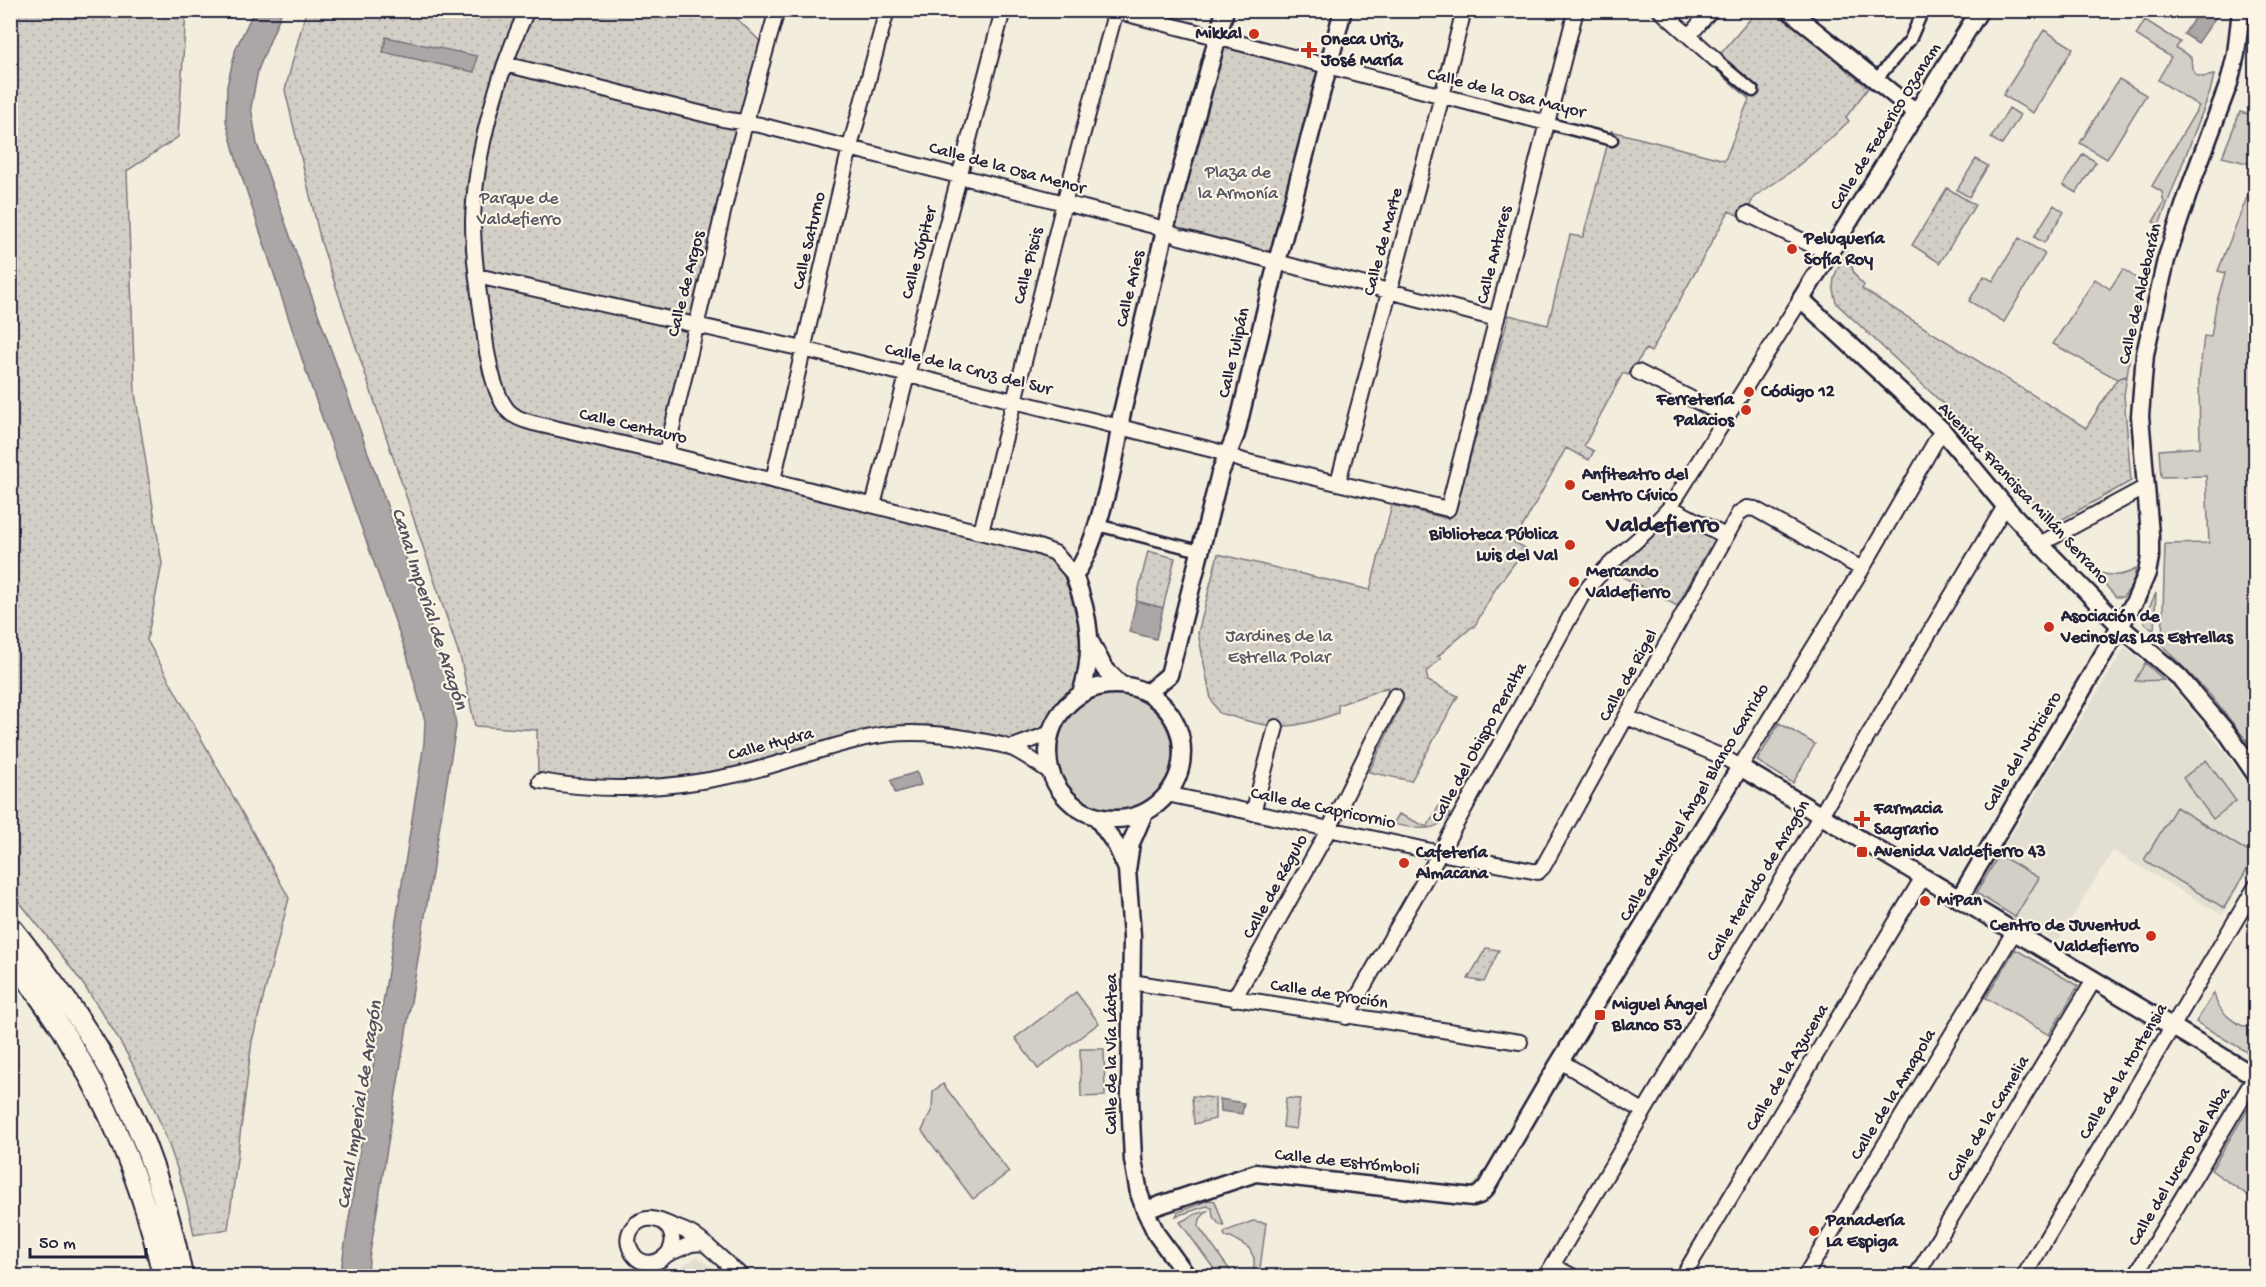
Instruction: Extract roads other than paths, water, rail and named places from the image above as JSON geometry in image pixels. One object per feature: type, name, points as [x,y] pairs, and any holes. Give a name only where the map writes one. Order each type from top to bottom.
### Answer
[{"type":"main road","points":[[10,926],[75,1014],[118,1086],[158,1180],[182,1276]]},
{"type":"main road","points":[[10,957],[78,1054],[111,1117],[146,1208],[163,1276]]},
{"type":"street","name":"Calle Centauro","points":[[527,10],[506,64],[484,141],[473,221],[477,276],[486,344],[498,390],[507,409],[514,416],[533,423],[773,480],[1046,549],[1066,563],[1074,575],[1087,618],[1090,643],[1089,669],[1081,694]]},
{"type":"street","name":"Calle de Argos","points":[[666,454],[695,325],[777,10]]},
{"type":"street","name":"Calle Saturno","points":[[773,480],[850,147],[887,10]]},
{"type":"street","name":"Calle Júpiter","points":[[873,505],[1003,10]]},
{"type":"street","name":"Calle Aries","points":[[1074,575],[1082,567],[1090,550],[1097,525],[1165,230],[1225,10]]},
{"type":"street","name":"Calle Tulipán","points":[[1147,693],[1169,675],[1220,473],[1236,434],[1277,262],[1343,10]]},
{"type":"street","name":"Calle de Marte","points":[[1338,482],[1443,96],[1464,10]]},
{"type":"street","name":"Calle Antares","points":[[1448,509],[1576,10]]},
{"type":"street","points":[[1660,10],[1753,92]]},
{"type":"street","points":[[1689,36],[1712,10]]},
{"type":"street","points":[[1789,10],[1908,106],[1919,111]]},
{"type":"street","points":[[1880,75],[1910,40],[1923,10]]},
{"type":"street","name":"Calle de Federico Ozanam","points":[[1670,507],[1830,254],[1980,10]]},
{"type":"street","name":"Calle de Aldebarán","points":[[2120,626],[2141,589],[2150,558],[2140,416],[2145,354],[2173,239],[2229,83],[2236,54],[2241,10]]},
{"type":"street","name":"Calle de la Osa Mayor","points":[[1115,11],[1612,140]]},
{"type":"street","name":"Calle Piscis","points":[[981,532],[1115,11]]},
{"type":"street","name":"Calle de la Osa Menor","points":[[506,64],[959,175],[1165,230],[1180,237],[1497,319]]},
{"type":"street","points":[[1747,214],[1830,254]]},
{"type":"street","name":"Calle de la Cruz del Sur","points":[[477,276],[803,349],[1120,426],[1244,461],[1448,509]]},
{"type":"street","name":"Avenida Francisca Millán Serrano","points":[[1801,299],[1942,430],[2040,544],[2120,626],[2179,677],[2228,734],[2256,776]]},
{"type":"street","points":[[1638,372],[1726,416]]},
{"type":"street","name":"Calle de Miguel Ángel Blanco Garrido","points":[[1479,1196],[1486,1188],[1560,1061],[1862,568],[1942,430]]},
{"type":"street","points":[[2040,544],[2146,488]]},
{"type":"street","name":"Calle Heraldo de Aragón","points":[[1549,1271],[2005,506]]},
{"type":"street","points":[[1670,507],[1725,536]]},
{"type":"street","name":"Calle del Obispo Peralta","points":[[1346,1017],[1440,853],[1581,597],[1648,532],[1670,507]]},
{"type":"street","name":"Calle de Rigel","points":[[1541,870],[1739,513],[1747,508],[1755,509],[1862,568]]},
{"type":"street","points":[[1097,525],[1200,551]]},
{"type":"street","name":"Calle del Noticiero","points":[[1959,899],[2120,626]]},
{"type":"street","name":"Calle Centauro","points":[[1090,643],[1104,668],[1121,685]]},
{"type":"street","points":[[1121,685],[1147,693],[1167,711],[1174,721],[1182,746],[1179,771],[1167,794],[1144,813],[1121,819],[1097,818],[1073,805],[1063,796],[1050,772],[1048,746],[1051,733],[1062,711],[1081,694],[1101,687],[1121,685]]},
{"type":"street","name":"Calle de Régulo","points":[[1234,999],[1329,829],[1395,696]]},
{"type":"street","points":[[1627,717],[1725,758],[2255,1076]]},
{"type":"street","points":[[1253,813],[1276,727]]},
{"type":"street","name":"Calle Hydra","points":[[540,781],[602,788],[647,789],[686,784],[737,774],[872,736],[897,733],[944,735],[1010,748],[1050,772]]},
{"type":"street","points":[[1010,748],[1051,733]]},
{"type":"street","name":"Calle de Capricornio","points":[[1167,794],[1533,872],[1541,870]]},
{"type":"street","name":"Calle de la Vía Láctea","points":[[1144,813],[1131,843],[1127,870],[1132,936],[1130,1097],[1133,1160],[1144,1210],[1157,1234],[1187,1276]]},
{"type":"street","name":"Calle de la Vía Láctea","points":[[1097,818],[1116,845],[1127,870]]},
{"type":"street","name":"Calle de la Azucena","points":[[1683,1276],[1923,877]]},
{"type":"street","name":"Calle de la Hortensia","points":[[2024,1276],[2256,886]]},
{"type":"street","name":"Calle de la Amapola","points":[[1805,1276],[2014,932]]},
{"type":"street","name":"Calle de la Camelia","points":[[1916,1276],[2094,980]]},
{"type":"street","name":"Calle de Proción","points":[[1131,982],[1346,1017],[1520,1042]]},
{"type":"street","points":[[1560,1061],[1643,1111]]},
{"type":"street","name":"Calle del Lucero del Alba","points":[[2135,1276],[2255,1076]]},
{"type":"street","name":"Calle de Estrómboli","points":[[1144,1210],[1256,1173],[1479,1196]]},
{"type":"street","points":[[704,1243],[691,1244],[668,1254],[658,1262],[642,1262],[631,1251],[628,1244],[631,1230],[641,1220],[648,1218],[663,1222],[695,1235],[704,1243],[724,1263],[742,1276]]},
{"type":"street","points":[[663,1222],[668,1227],[673,1241],[668,1254]]},
{"type":"street","points":[[1549,1271],[1572,1276]]},
{"type":"place","name":"Mikkal","points":[[1254,34]]},
{"type":"place","name":"Oneca Uriz, José María","points":[[1309,50]]},
{"type":"place","name":"Peluquería Sofía Roy","points":[[1792,249]]},
{"type":"place","name":"Código 12","points":[[1749,392]]},
{"type":"place","name":"Ferretería Palacios","points":[[1746,410]]},
{"type":"place","name":"Anfiteatro del Centro Cívico","points":[[1570,485]]},
{"type":"place","name":"Biblioteca Pública Luis del Val","points":[[1570,545]]},
{"type":"place","name":"Mercando Valdefierro","points":[[1574,582]]},
{"type":"place","name":"Asociación de Vecinos/as Las Estrellas","points":[[2049,627]]},
{"type":"place","name":"Farmacia Sagrario","points":[[1862,819]]},
{"type":"place","name":"Avenida Valdefierro 43","points":[[1862,852]]},
{"type":"place","name":"Cafetería Almacana","points":[[1404,863]]},
{"type":"place","name":"MiPan","points":[[1925,901]]},
{"type":"place","name":"Centro de Juventud Valdefierro","points":[[2151,936]]},
{"type":"place","name":"Miguel Ángel Blanco 53","points":[[1600,1015]]},
{"type":"place","name":"Panadería La Espiga","points":[[1814,1231]]},
{"type":"district","name":"Valdefierro","points":[[1663,526]]},
{"type":"park label","name":"Plaza de la Armonía","points":[[1238,183]]},
{"type":"park label","name":"Parque de Valdefierro","points":[[519,209]]},
{"type":"park label","name":"Jardines de la Estrella Polar","points":[[1279,647]]},
{"type":"water label","name":"Canal Imperial de Aragón","points":[[428,609]]},
{"type":"water label","name":"Canal Imperial de Aragón","points":[[361,1105]]}]
